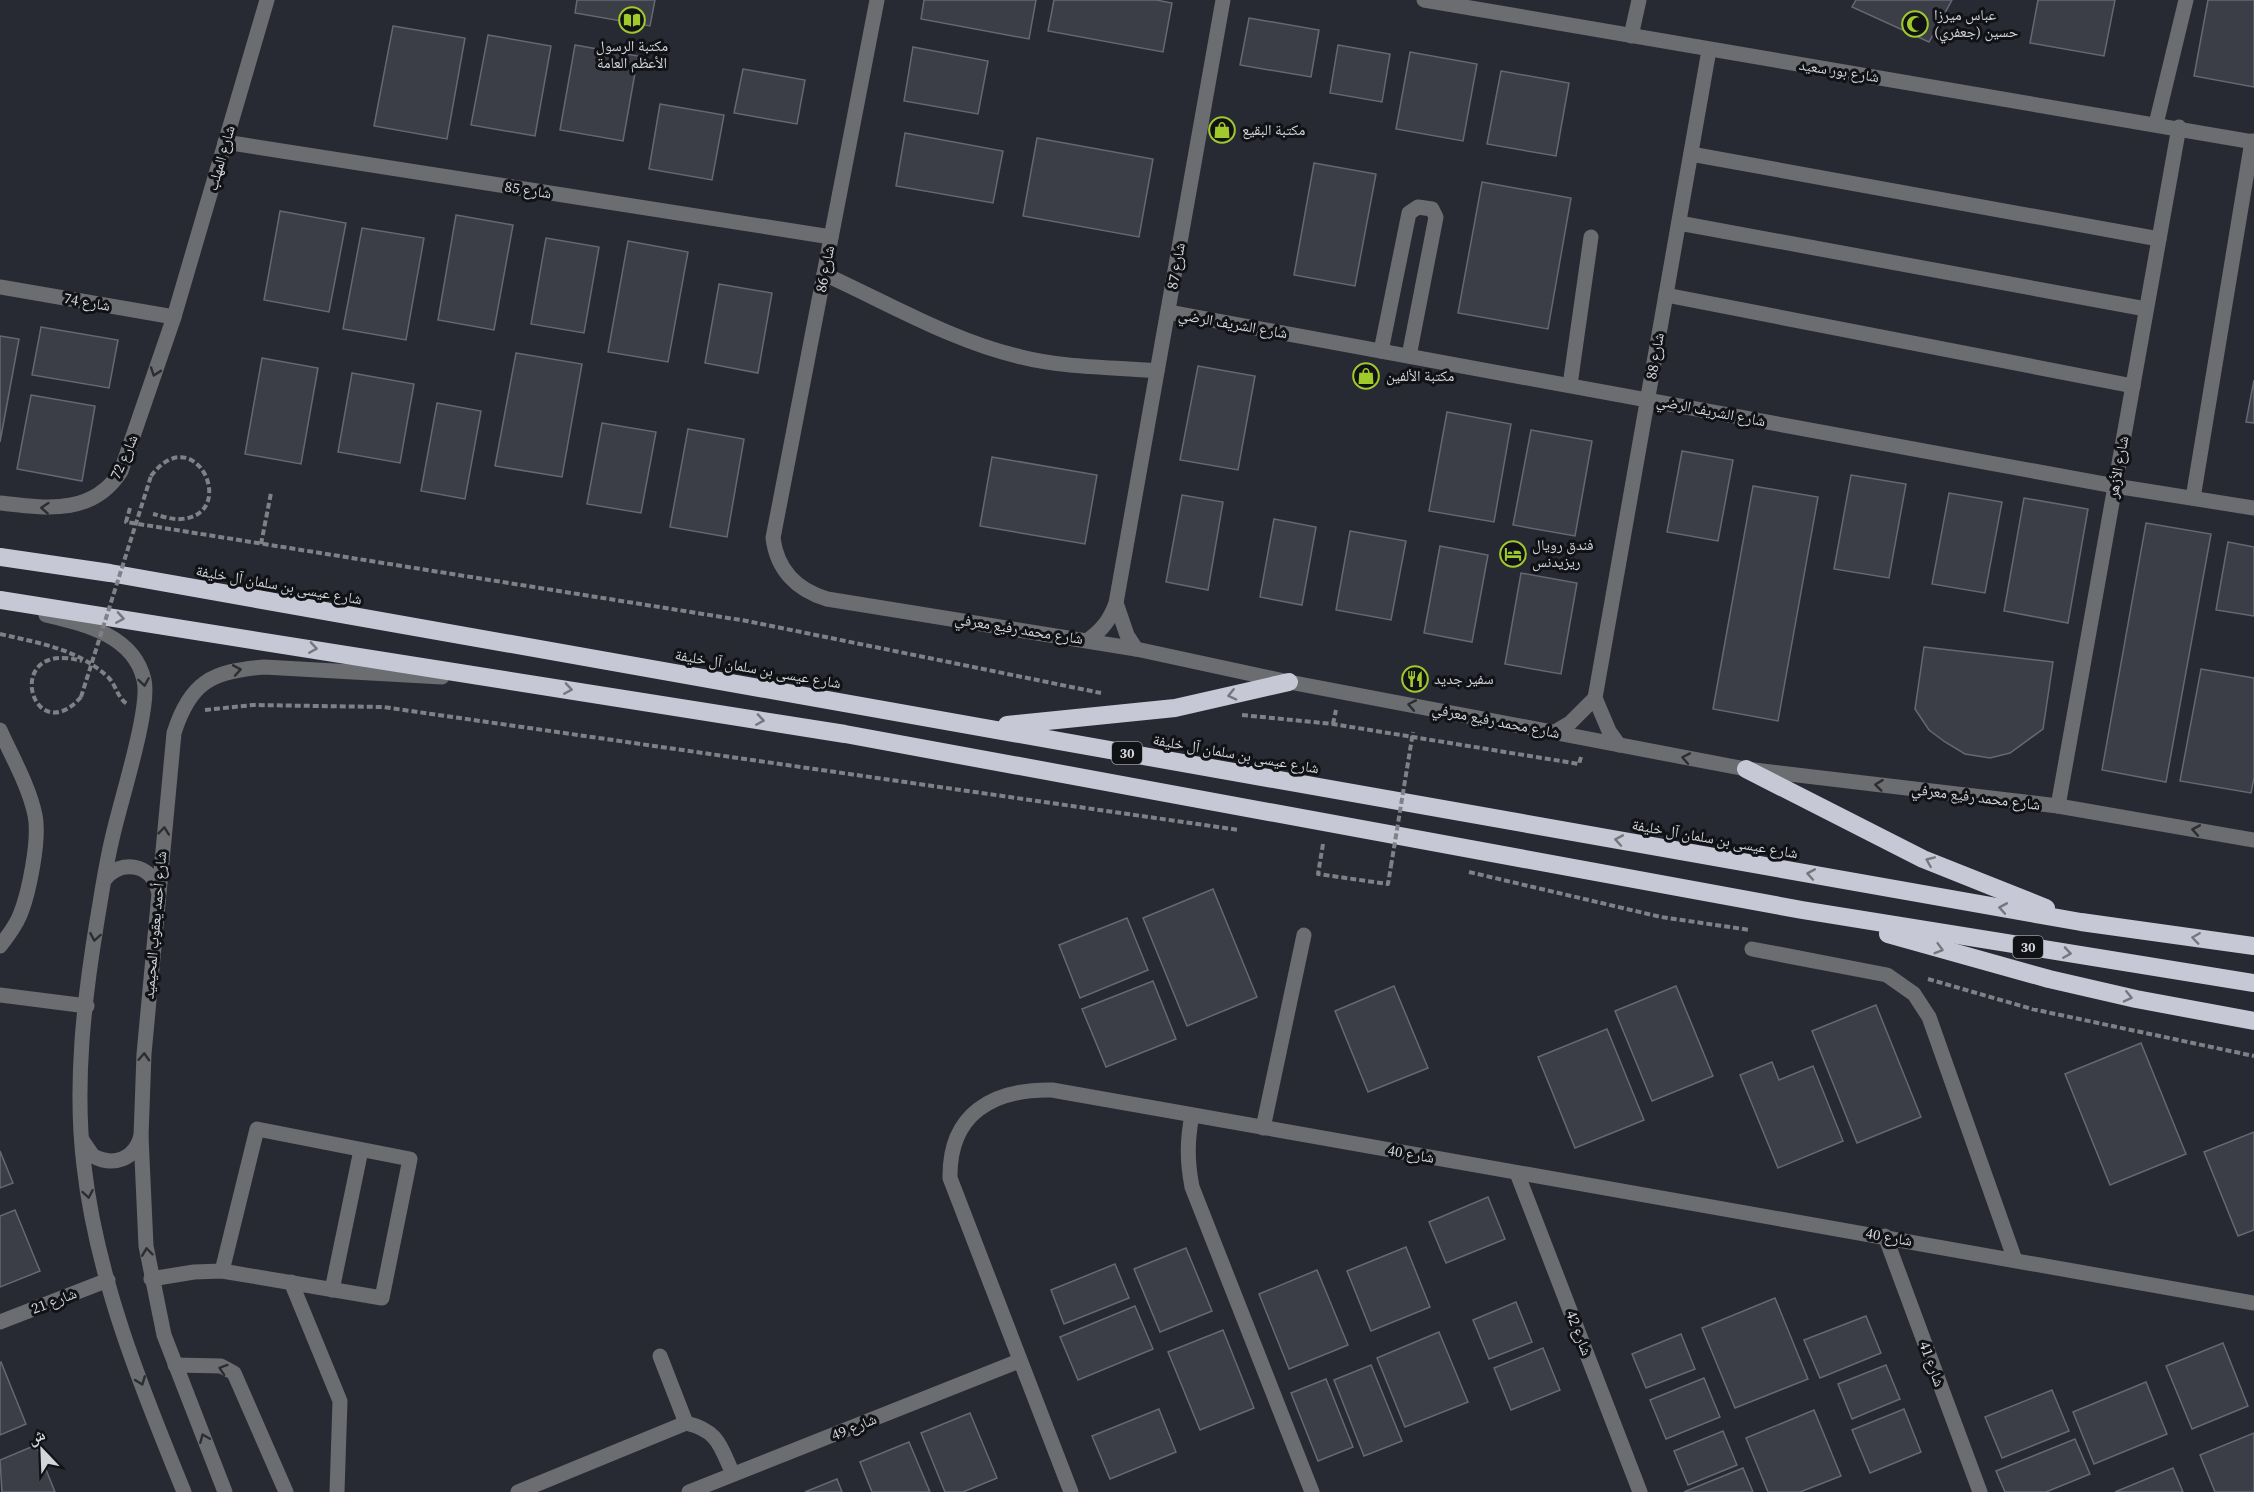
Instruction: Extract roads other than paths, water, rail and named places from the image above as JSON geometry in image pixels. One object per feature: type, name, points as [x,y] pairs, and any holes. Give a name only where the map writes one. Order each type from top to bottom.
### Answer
[{"type":"highway","name":"شارع عيسى بن سلمان آل خليفة","points":[[0,557],[110,573],[2081,922],[2254,946]]},
{"type":"highway","name":"30","points":[[0,602],[528,682],[845,734],[1802,910],[2254,983]]},
{"type":"highway","points":[[982,727],[1175,708],[1289,682]]},
{"type":"highway","points":[[1746,769],[1923,858],[2081,922]]},
{"type":"highway","points":[[1802,910],[2049,979],[2136,999],[2254,1021]]},
{"type":"street","name":"شارع المهلب","points":[[174,316],[267,0]]},
{"type":"street","name":"شارع 86","points":[[773,538],[877,0]]},
{"type":"street","name":"شارع 87","points":[[1088,640],[1106,624],[1116,603],[1223,0]]},
{"type":"street","name":"شارع بور سعيد","points":[[1427,0],[1709,50],[2253,141]]},
{"type":"street","points":[[1631,36],[1639,0]]},
{"type":"street","points":[[2156,124],[2186,0]]},
{"type":"street","name":"شارع 88","points":[[1595,698],[1709,50]]},
{"type":"street","name":"شارع الأزهر","points":[[2058,806],[2179,127]]},
{"type":"street","points":[[2193,498],[2253,141]]},
{"type":"street","name":"شارع 85","points":[[225,142],[831,237]]},
{"type":"street","points":[[1691,154],[2159,239]]},
{"type":"street","points":[[1381,351],[1409,213],[1418,207],[1432,209],[1436,217],[1409,356]]},
{"type":"street","points":[[1679,223],[2146,309]]},
{"type":"street","points":[[1570,385],[1591,237]]},
{"type":"street","points":[[824,274],[972,342],[1000,352],[1051,363],[1157,370]]},
{"type":"street","name":"شارع 74","points":[[0,287],[174,316]]},
{"type":"street","points":[[1666,295],[2133,386]]},
{"type":"street","name":"شارع الشريف الرضي","points":[[1168,312],[2115,486],[2254,508]]},
{"type":"street","name":"شارع 72","points":[[0,503],[61,508],[87,502],[107,489],[127,456],[174,316]]},
{"type":"street","name":"شارع محمد رفيع معرفي","points":[[773,538],[777,554],[788,575],[798,586],[814,595],[1088,640],[1289,682],[1746,769],[2058,806],[2254,840]]},
{"type":"street","points":[[0,602],[84,624],[122,644],[136,659],[146,687],[105,879],[92,953],[80,1096],[81,1138],[89,1201],[108,1280],[132,1356],[180,1491]]},
{"type":"street","name":"شارع 87","points":[[1116,603],[1120,620],[1136,649]]},
{"type":"street","name":"شارع أحمد يعقوب المحيميد","points":[[225,1492],[164,1335],[150,1279],[145,1226],[141,1136],[144,1054],[172,746],[178,722],[187,701],[199,686],[216,675],[243,668],[264,667],[528,682]]},
{"type":"street","points":[[1555,732],[1570,723],[1595,698],[1609,731],[1619,745]]},
{"type":"street","points":[[0,730],[29,799],[36,830],[25,902],[13,930],[0,946]]},
{"type":"street","points":[[105,879],[120,867],[136,867],[150,875],[158,890]]},
{"type":"street","points":[[1263,1128],[1304,935]]},
{"type":"street","points":[[1752,949],[1887,975],[1914,994],[1929,1017],[2015,1260]]},
{"type":"street","points":[[0,996],[87,1006]]},
{"type":"street","name":"شارع 40","points":[[1071,1492],[954,1193],[950,1166],[959,1130],[974,1112],[1009,1095],[1038,1090],[1885,1236],[2254,1303]]},
{"type":"street","points":[[1192,1115],[1187,1139],[1187,1163],[1192,1187],[1312,1492]]},
{"type":"street","points":[[150,1279],[194,1272],[222,1271],[382,1298],[410,1159],[256,1129],[222,1271]]},
{"type":"street","points":[[81,1138],[93,1156],[109,1161],[120,1160],[130,1155],[141,1136]]},
{"type":"street","points":[[332,1290],[361,1150]]},
{"type":"street","name":"شارع 42","points":[[1517,1173],[1640,1492]]},
{"type":"street","name":"شارع 41","points":[[1885,1236],[1980,1492]]},
{"type":"street","name":"شارع 21","points":[[0,1323],[108,1280]]},
{"type":"street","points":[[291,1282],[340,1401],[337,1492]]},
{"type":"street","points":[[660,1356],[686,1424]]},
{"type":"street","name":"شارع 49","points":[[689,1492],[1019,1361]]},
{"type":"street","points":[[175,1365],[221,1365],[234,1373],[286,1492]]},
{"type":"street","points":[[518,1492],[686,1424],[703,1428],[716,1437],[734,1474]]},
{"type":"place","name":"مكتبة الرسول الأعظم العامة","points":[[632,20]]},
{"type":"place","name":"عباس ميرزا حسين (جعفري)","points":[[1915,24]]},
{"type":"place","name":"مكتبة البقيع","points":[[1222,130]]},
{"type":"place","name":"مكتبة الألفين","points":[[1366,376]]},
{"type":"place","name":"فندق رويال ريزيدنس","points":[[1513,554]]},
{"type":"place","name":"سفير جديد","points":[[1415,679]]}]
